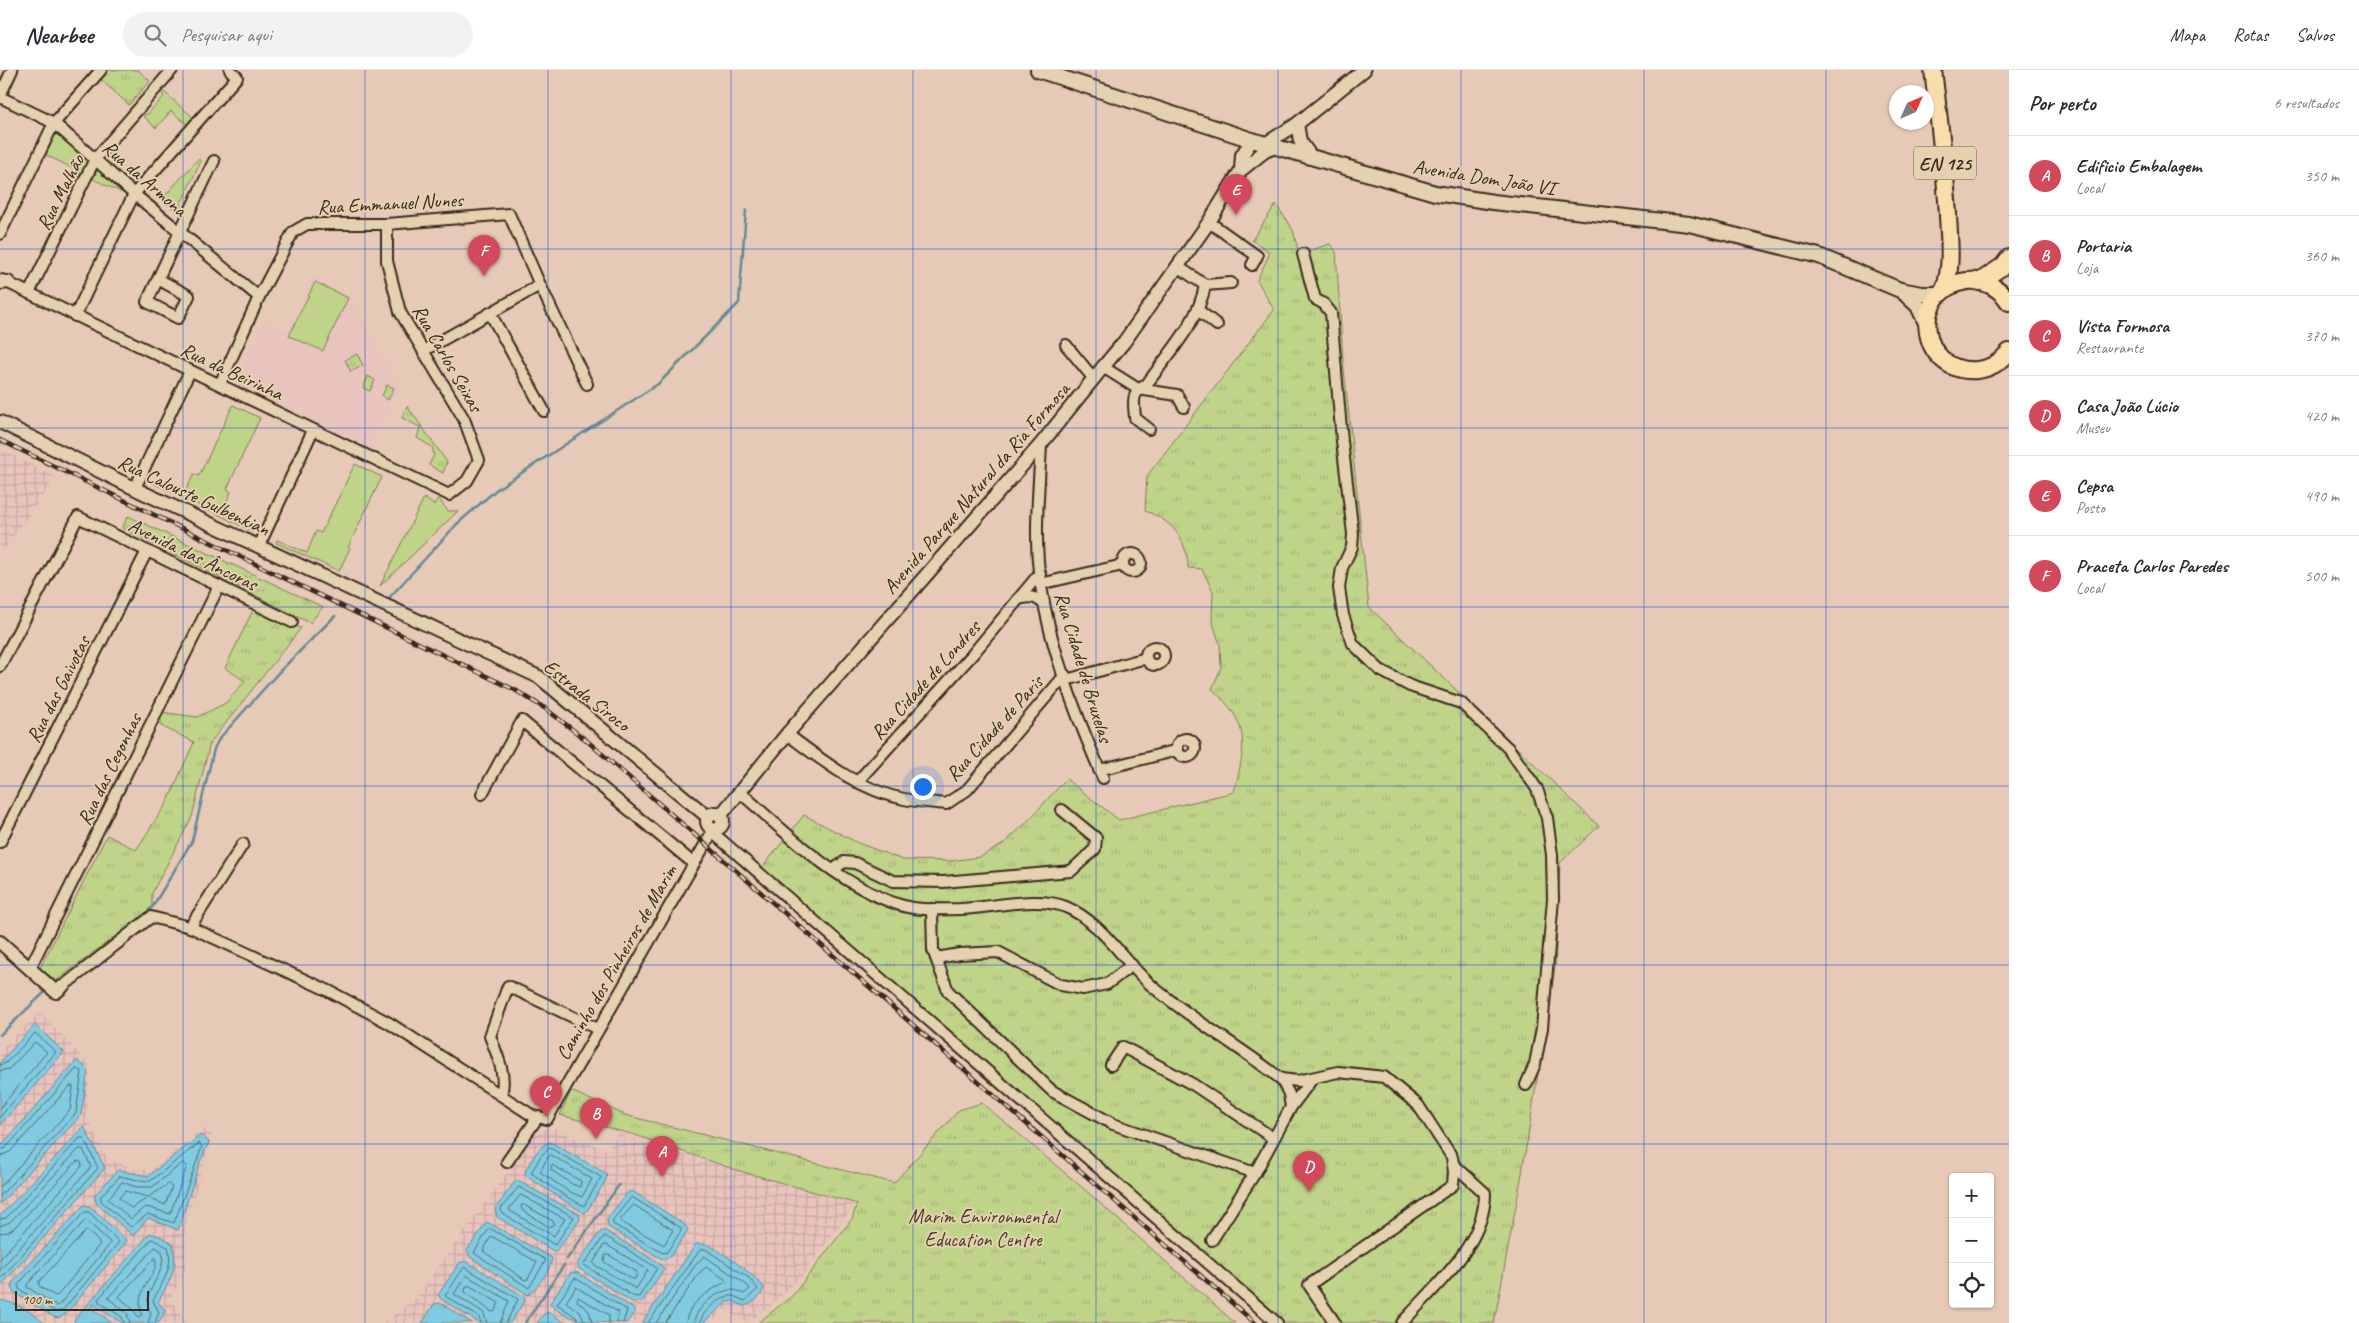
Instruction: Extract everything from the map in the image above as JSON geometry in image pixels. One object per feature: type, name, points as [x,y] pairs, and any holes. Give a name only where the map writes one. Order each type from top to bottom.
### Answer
[{"type":"main road","name":"Avenida Dom João VI","points":[[1038,70],[1269,145],[1435,193],[1493,202],[1689,224],[1818,256],[1900,290],[1922,294],[1941,292]]},
{"type":"main road","name":"EN 125","points":[[1933,70],[1944,160],[1950,258],[1947,280],[1941,292]]},
{"type":"main road","points":[[1950,258],[1974,281],[1993,286],[2009,302]]},
{"type":"main road","points":[[2009,258],[2003,266],[1974,281],[1955,284],[1941,292],[1933,302],[1926,323],[1928,337],[1933,350],[1948,364],[1968,371],[2002,365],[2009,352]]},
{"type":"main road","name":"Avenida Dom João VI","points":[[1900,290],[1918,306],[1926,323]]},
{"type":"street","points":[[0,96],[12,70]]},
{"type":"street","points":[[0,234],[54,123],[101,70]]},
{"type":"street","name":"Rua Malhão","points":[[29,293],[95,159],[172,70]]},
{"type":"street","points":[[1247,158],[1294,130],[1364,70]]},
{"type":"street","points":[[75,316],[134,194],[234,73]]},
{"type":"street","name":"Rua da Armona","points":[[0,96],[54,123],[134,194],[259,297]]},
{"type":"street","points":[[1224,130],[1237,143],[1247,158]]},
{"type":"street","points":[[1247,158],[1294,130]]},
{"type":"street","points":[[1294,130],[1312,158]]},
{"type":"street","name":"Avenida Parque Natural da Ria Formosa","points":[[714,824],[787,734],[1041,444],[1094,379],[1208,222],[1247,158]]},
{"type":"street","points":[[158,279],[214,162]]},
{"type":"street","name":"Rua Emmanuel Nunes","points":[[220,384],[259,297],[293,232],[307,224],[386,224],[509,214],[540,285]]},
{"type":"street","points":[[1208,222],[1257,256],[1252,265]]},
{"type":"street","name":"Rua Carlos Seixas","points":[[386,224],[387,261],[400,312],[464,419],[479,460],[467,481],[449,495]]},
{"type":"street","points":[[1303,254],[1315,299],[1324,304],[1331,313],[1334,333],[1342,441],[1353,534],[1352,546],[1342,568],[1339,588],[1343,614],[1353,644],[1380,670],[1410,686],[1461,703],[1509,749],[1537,790],[1547,818],[1552,855],[1553,899],[1542,1028],[1535,1064],[1526,1085]]},
{"type":"street","points":[[1177,266],[1205,285],[1231,283]]},
{"type":"street","name":"Rua da Beirinha","points":[[3,281],[449,495]]},
{"type":"street","points":[[423,351],[540,285],[587,384]]},
{"type":"street","points":[[1149,429],[1135,418],[1134,395],[1138,389],[1147,384],[1198,310],[1202,302],[1205,285]]},
{"type":"street","points":[[1198,310],[1217,325]]},
{"type":"street","points":[[490,314],[544,411]]},
{"type":"street","points":[[1066,345],[1094,379]]},
{"type":"street","points":[[1103,367],[1138,389],[1177,395],[1184,407]]},
{"type":"street","points":[[136,488],[190,371]]},
{"type":"street","name":"Rua Calouste Gulbenkian","points":[[0,422],[373,600]]},
{"type":"street","points":[[259,546],[314,430]]},
{"type":"street","name":"Rua Cidade de Bruxelas","points":[[1041,444],[1036,528],[1040,584],[1065,678],[1082,728],[1101,774],[1178,750]]},
{"type":"street","name":"Avenida das Âncoras","points":[[0,666],[78,517],[292,622]]},
{"type":"street","name":"Rua das Gaivotas","points":[[0,842],[147,551]]},
{"type":"street","points":[[1040,584],[1123,565]]},
{"type":"street","name":"Rua Cidade de Londres","points":[[857,782],[972,656],[1040,573]]},
{"type":"street","name":"Rua das Cegonhas","points":[[30,968],[218,586]]},
{"type":"street","points":[[1018,599],[1029,596],[1036,597],[1044,604]]},
{"type":"street","name":"Estrada Siroco","points":[[373,600],[539,677],[714,824]]},
{"type":"street","name":"Rua Cidade de Paris","points":[[787,734],[822,761],[857,782],[904,799],[946,804],[967,790],[1065,678],[1146,658]]},
{"type":"street","points":[[482,794],[522,722],[693,863]]},
{"type":"street","points":[[740,792],[833,870],[865,890],[901,905],[932,909],[962,909],[1045,902],[1065,906],[1085,917],[1114,944],[1151,985],[1281,1079],[1288,1094],[1291,1107]]},
{"type":"street","points":[[833,870],[844,862],[855,863],[892,881],[935,882],[1071,871],[1095,849],[1096,838],[1062,810]]},
{"type":"street","points":[[714,824],[1277,1323]]},
{"type":"street","name":"Caminho dos Pinheiros de Marim","points":[[538,1117],[548,1118],[714,824]]},
{"type":"street","points":[[190,927],[243,844]]},
{"type":"street","points":[[932,909],[933,950],[948,991],[1052,1091],[1113,1124],[1255,1173]]},
{"type":"street","points":[[0,942],[43,980],[58,988],[151,917],[190,927],[327,990],[389,1023],[533,1116],[538,1117],[507,1162]]},
{"type":"street","points":[[936,958],[960,954],[998,952],[1061,985],[1083,989],[1107,984],[1132,965]]},
{"type":"street","points":[[501,1095],[504,1084],[499,1059],[490,1036],[508,986],[598,1029]]},
{"type":"street","points":[[1111,1065],[1123,1047],[1194,1085],[1273,1138]]},
{"type":"street","points":[[1281,1079],[1298,1081],[1338,1072],[1384,1077],[1418,1104],[1452,1157],[1454,1165],[1452,1185],[1309,1285],[1336,1323]]},
{"type":"street","points":[[1212,1240],[1255,1173],[1291,1107],[1312,1079]]},
{"type":"street","points":[[1402,1323],[1470,1246],[1485,1210],[1485,1193],[1454,1165]]},
{"type":"shaded area","points":[[313,277],[351,296],[398,387],[369,447],[234,383],[265,321],[288,333]]},
{"type":"shaded area","points":[[0,449],[56,477],[0,555]]},
{"type":"shaded area","points":[[40,1012],[91,1067],[86,1115],[107,1159],[134,1169],[151,1170],[199,1131],[206,1129],[212,1136],[185,1226],[185,1269],[171,1298],[186,1323],[0,1323],[0,1050]]},
{"type":"shaded area","points":[[556,1128],[572,1137],[609,1151],[618,1133],[677,1154],[693,1156],[854,1205],[802,1276],[771,1305],[747,1323],[724,1309],[711,1323],[383,1323],[415,1299],[532,1138],[540,1130]]},
{"type":"green space","points":[[109,70],[138,70],[150,81],[129,105],[100,79]]},
{"type":"green space","points":[[164,92],[195,119],[189,126],[171,111],[156,128],[143,116],[145,113],[147,115],[164,96],[162,94]]},
{"type":"green space","points":[[60,132],[88,160],[82,173],[46,155],[55,133]]},
{"type":"green space","points":[[198,159],[201,161],[177,212],[162,199]]},
{"type":"green space","points":[[98,169],[100,169],[129,196],[93,179]]},
{"type":"green space","points":[[1276,204],[1293,230],[1299,254],[1330,244],[1336,251],[1343,359],[1369,607],[1599,826],[1560,863],[1555,968],[1521,1179],[1494,1323],[1272,1323],[762,868],[804,815],[858,843],[903,860],[950,861],[980,857],[1002,845],[1025,824],[1066,779],[1119,820],[1234,792],[1243,748],[1242,736],[1234,713],[1212,689],[1221,668],[1220,645],[1212,620],[1213,591],[1202,569],[1188,568],[1185,548],[1176,532],[1163,520],[1145,511],[1147,476],[1274,310],[1257,280],[1269,255],[1267,250],[1252,240]]},
{"type":"green space","points":[[315,282],[348,298],[323,351],[289,336]]},
{"type":"green space","points":[[357,354],[363,365],[351,372],[345,360]]},
{"type":"green space","points":[[368,376],[375,380],[370,391],[363,388]]},
{"type":"green space","points":[[387,385],[394,388],[388,400],[382,396]]},
{"type":"green space","points":[[233,405],[260,418],[227,489],[231,492],[222,512],[251,526],[250,530],[153,483],[155,481],[184,494],[194,474],[199,476]]},
{"type":"green space","points":[[407,406],[447,462],[443,473],[429,465],[434,455],[432,447],[417,438],[420,427],[402,418]]},
{"type":"green space","points":[[355,464],[382,477],[348,547],[350,548],[339,571],[276,543],[277,540],[307,553],[316,531],[321,533]]},
{"type":"green space","points":[[424,498],[434,505],[438,498],[448,511],[458,511],[380,586]]},
{"type":"green space","points":[[128,516],[323,607],[310,623],[122,528]]},
{"type":"green space","points":[[253,610],[301,628],[210,743],[192,817],[152,893],[152,906],[142,916],[56,981],[40,968],[107,835],[136,850],[168,801],[194,742],[161,726],[161,712],[197,717],[226,703],[245,681],[225,668]]},
{"type":"green space","name":"Marim Environmental Education Centre","points":[[571,1091],[625,1115],[894,1183],[959,1110],[982,1103],[1084,1189],[1235,1323],[758,1323],[793,1295],[852,1219],[857,1204],[736,1170],[635,1135],[560,1115]]},
{"type":"water","points":[[35,1025],[64,1052],[0,1125],[0,1062]]},
{"type":"water","points":[[77,1060],[88,1070],[81,1115],[0,1204],[0,1147]]},
{"type":"water","points":[[84,1127],[105,1168],[0,1287],[0,1216]]},
{"type":"water","points":[[201,1135],[209,1142],[200,1162],[178,1230],[148,1218],[133,1236],[97,1204],[94,1196],[118,1170],[148,1176]]},
{"type":"water","points":[[550,1142],[607,1174],[606,1180],[584,1213],[526,1176],[525,1172],[535,1154]]},
{"type":"water","points":[[516,1180],[579,1214],[580,1220],[555,1252],[497,1217],[495,1209]]},
{"type":"water","points":[[632,1191],[684,1224],[688,1230],[671,1256],[664,1260],[608,1227],[607,1219],[628,1192]]},
{"type":"water","points":[[84,1205],[91,1207],[127,1241],[66,1314],[59,1318],[54,1317],[13,1292],[12,1283]]},
{"type":"water","points":[[487,1222],[552,1258],[543,1278],[528,1295],[470,1257],[467,1250]]},
{"type":"water","points":[[601,1231],[606,1231],[660,1264],[664,1269],[642,1302],[632,1302],[578,1268],[578,1262]]},
{"type":"water","points":[[150,1233],[162,1237],[173,1244],[174,1253],[174,1268],[158,1302],[165,1311],[159,1323],[122,1323],[93,1304],[91,1308],[112,1323],[74,1323],[75,1319]]},
{"type":"water","points":[[696,1244],[714,1248],[747,1271],[764,1288],[759,1297],[744,1306],[733,1301],[727,1302],[703,1323],[642,1323]]},
{"type":"water","points":[[460,1262],[467,1262],[525,1297],[525,1301],[510,1323],[479,1323],[441,1299],[438,1295]]},
{"type":"water","points":[[571,1272],[578,1273],[633,1308],[635,1311],[627,1323],[607,1323],[574,1318],[557,1310],[550,1303]]},
{"type":"water","points":[[0,1300],[23,1308],[44,1323],[0,1323]]},
{"type":"water","points":[[440,1303],[472,1323],[422,1323],[434,1304]]},
{"type":"water","points":[[549,1312],[565,1323],[537,1323],[544,1314]]},
{"type":"waterway","points":[[389,598],[457,524],[497,489],[658,384],[739,303],[746,210]]},
{"type":"waterway","points":[[145,916],[192,841],[214,749],[219,739],[278,673],[335,616]]},
{"type":"waterway","points":[[0,1035],[47,990]]},
{"type":"waterway","points":[[567,1259],[619,1185]]},
{"type":"waterway","points":[[525,1323],[564,1265]]},
{"type":"railway","points":[[0,440],[515,690],[546,709],[586,740],[1255,1323]]},
{"type":"place","name":"Cepsa","points":[[1236,215]]},
{"type":"place","name":"Praceta Carlos Paredes","points":[[484,276]]},
{"type":"place","name":"Vista Formosa","points":[[546,1117]]},
{"type":"place","name":"Portaria","points":[[596,1139]]},
{"type":"place","name":"Edificio Embalagem","points":[[662,1177]]},
{"type":"place","name":"Casa João Lúcio","points":[[1309,1192]]}]
